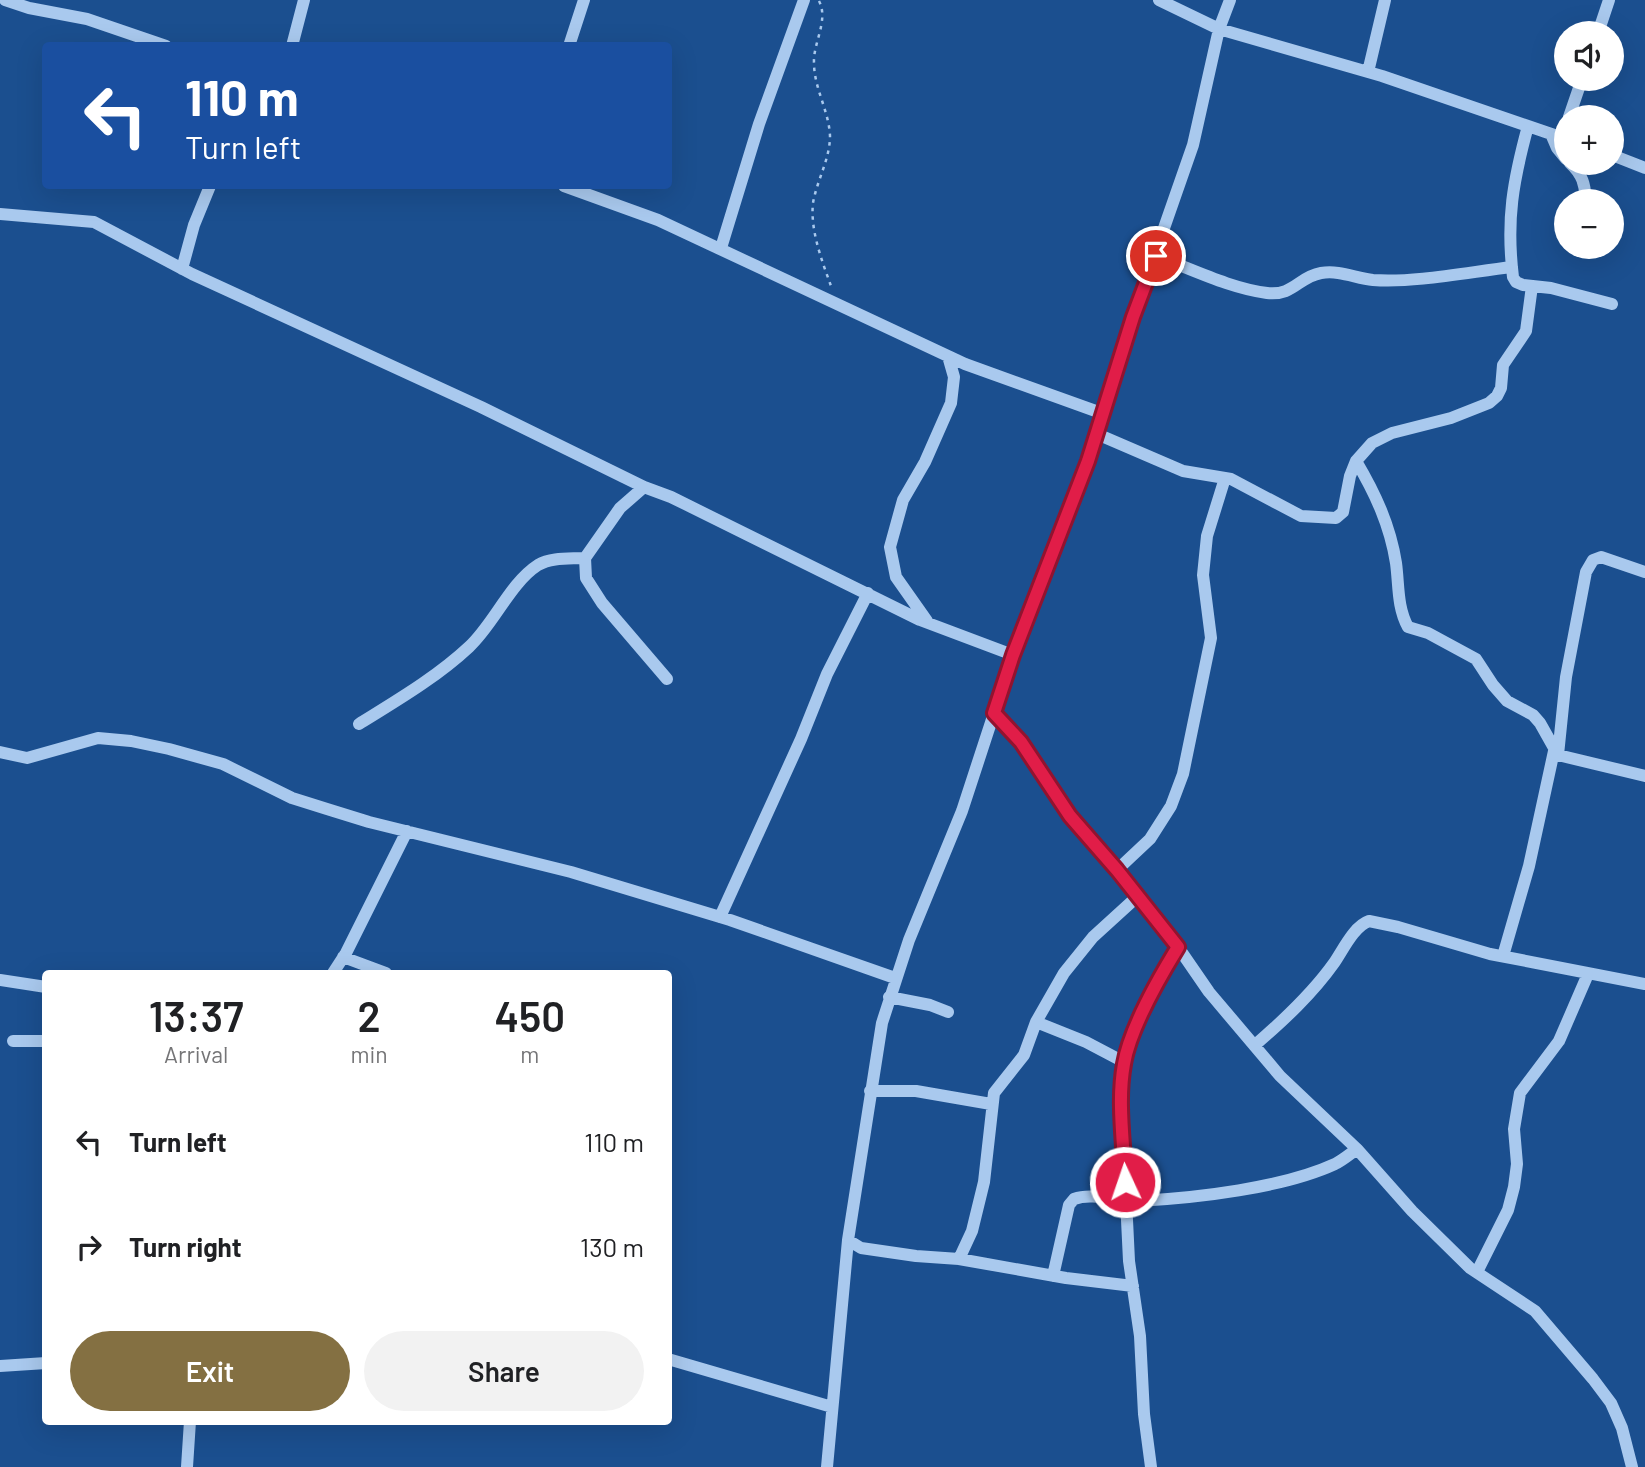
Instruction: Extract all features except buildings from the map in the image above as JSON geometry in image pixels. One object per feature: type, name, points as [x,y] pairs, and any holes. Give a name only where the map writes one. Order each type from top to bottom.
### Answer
[{"type":"street","points":[[5,0],[87,19],[154,42]]},
{"type":"street","points":[[293,42],[304,0]]},
{"type":"street","points":[[570,42],[584,0]]},
{"type":"street","points":[[721,248],[759,124],[804,0]]},
{"type":"street","points":[[1159,0],[1219,29],[1368,72],[1554,135]]},
{"type":"street","points":[[827,1467],[848,1240],[882,1023],[895,978],[934,874],[962,811],[1013,655],[1104,414],[1133,317],[1193,145],[1219,29],[1230,0]]},
{"type":"street","points":[[1368,72],[1385,0]]},
{"type":"street","points":[[1602,21],[1609,0]]},
{"type":"street","points":[[1528,126],[1514,178],[1511,204],[1509,236],[1511,267],[1516,282],[1612,304]]},
{"type":"street","points":[[1550,134],[1554,142]]},
{"type":"street","points":[[1624,159],[1645,167]]},
{"type":"street","points":[[182,269],[194,225],[209,189]]},
{"type":"street","points":[[572,189],[659,220],[948,356],[1104,414]]},
{"type":"street","points":[[0,214],[94,222],[182,269],[481,407],[644,486],[671,496],[929,623],[1013,655]]},
{"type":"street","points":[[1156,256],[1222,281],[1269,293],[1290,291],[1309,276],[1320,273],[1336,272],[1372,280],[1511,267]]},
{"type":"street","points":[[1097,434],[1183,471],[1231,479],[1301,516],[1336,518],[1343,512],[1350,476],[1356,461],[1372,443],[1392,433],[1451,418],[1489,403],[1497,396],[1501,388],[1503,365],[1526,331],[1532,286]]},
{"type":"street","points":[[929,623],[896,577],[890,547],[903,500],[925,462],[951,403],[954,377],[948,356]]},
{"type":"street","points":[[1356,461],[1377,496],[1389,530],[1396,562],[1401,614],[1408,627],[1428,633],[1476,659],[1507,701],[1533,715],[1540,723],[1556,753],[1645,776]]},
{"type":"street","points":[[1117,870],[1150,839],[1171,806],[1183,774],[1211,638],[1203,575],[1207,536],[1225,478]]},
{"type":"street","points":[[644,486],[620,508],[585,558],[586,578],[602,603],[667,679]]},
{"type":"street","points":[[1503,956],[1529,866],[1556,753],[1566,677],[1586,572],[1593,560],[1601,557],[1645,572]]},
{"type":"street","points":[[359,724],[469,647],[535,567],[555,559],[585,558]]},
{"type":"street","points":[[720,917],[801,739],[827,674],[868,593]]},
{"type":"street","points":[[994,713],[1021,742],[1070,816],[1117,870],[1178,947],[1209,992],[1280,1076],[1357,1149],[1412,1210],[1477,1272],[1535,1311],[1593,1379],[1611,1403],[1622,1428],[1632,1467]]},
{"type":"street","points":[[0,752],[27,758],[98,738],[131,741],[223,764],[292,798],[369,822],[571,872],[720,917],[895,978]]},
{"type":"street","points":[[335,970],[407,831]]},
{"type":"street","points":[[959,1259],[972,1231],[982,1193],[991,1104],[999,1084],[1024,1055],[1036,1021],[1064,972],[1093,937],[1138,896]]},
{"type":"street","points":[[1255,1045],[1296,1009],[1365,922],[1381,923],[1503,956],[1645,984]]},
{"type":"street","points":[[1151,1467],[1144,1414],[1140,1336],[1129,1261],[1121,1096],[1124,1062],[1155,985],[1178,947]]},
{"type":"street","points":[[344,957],[378,970]]},
{"type":"street","points":[[1477,1272],[1508,1210],[1514,1187],[1517,1164],[1514,1129],[1520,1093],[1559,1041],[1588,974]]},
{"type":"street","points":[[0,981],[42,986]]},
{"type":"street","points":[[890,997],[930,1005],[948,1013]]},
{"type":"street","points":[[1036,1021],[1124,1062]]},
{"type":"street","points":[[12,1041],[42,1041]]},
{"type":"street","points":[[870,1091],[916,1091],[991,1104]]},
{"type":"street","points":[[1053,1276],[1069,1205],[1074,1199],[1088,1196],[1126,1201],[1208,1194],[1298,1177],[1336,1163],[1357,1149]]},
{"type":"street","points":[[848,1240],[861,1248],[959,1259],[1053,1276],[1133,1286]]},
{"type":"street","points":[[672,1360],[832,1407]]},
{"type":"street","points":[[0,1366],[42,1363]]},
{"type":"street","points":[[187,1467],[190,1425]]},
{"type":"path","points":[[818,0],[823,9],[823,18],[814,64],[821,104],[829,123],[830,144],[813,205],[814,225],[838,306]]},
{"type":"route","points":[[1125,1182],[1121,1096],[1124,1062],[1155,985],[1178,947],[1070,816],[1021,742],[994,713],[1013,655],[1088,461],[1133,317],[1156,256]]}]
